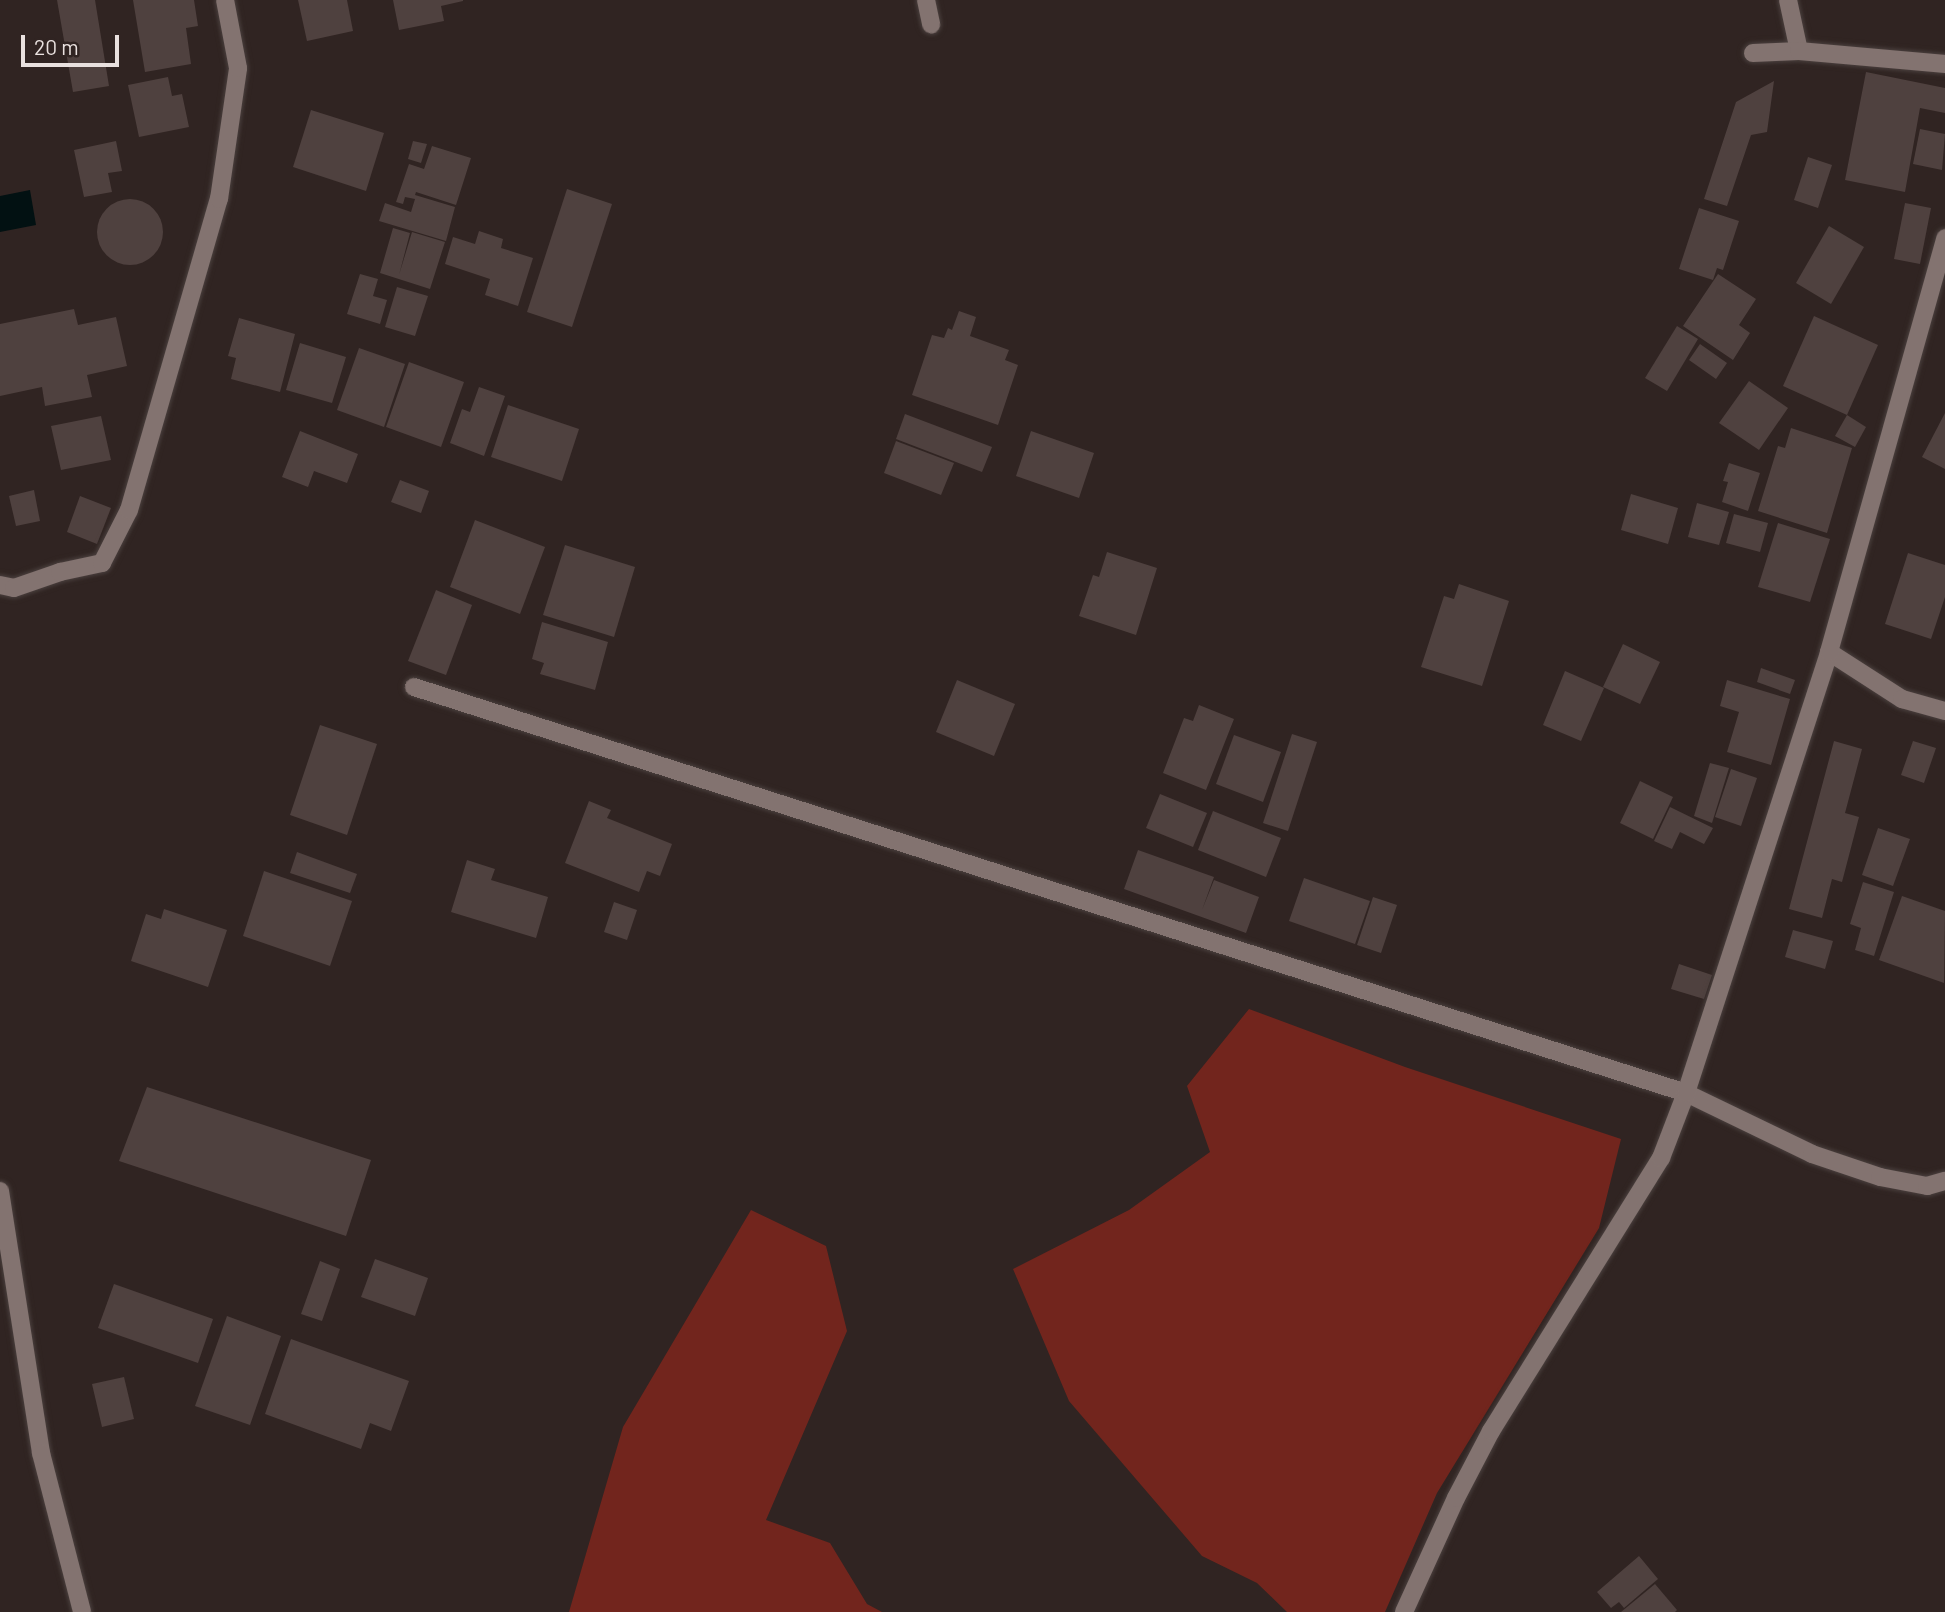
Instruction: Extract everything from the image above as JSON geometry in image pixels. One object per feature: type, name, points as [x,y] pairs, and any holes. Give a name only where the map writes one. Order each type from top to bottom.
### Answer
[{"type":"street","points":[[0,585],[14,588],[60,572],[102,563],[129,510],[219,199],[238,68],[225,0]]},
{"type":"street","points":[[926,0],[931,24]]},
{"type":"street","points":[[1788,0],[1799,51]]},
{"type":"street","points":[[1753,52],[1799,51],[1945,64]]},
{"type":"street","points":[[1404,1612],[1456,1498],[1491,1431],[1661,1158],[1686,1093],[1829,653],[1945,238]]},
{"type":"street","points":[[1829,653],[1902,699],[1945,711]]},
{"type":"street","points":[[414,687],[1686,1093],[1823,1158],[1880,1177],[1927,1186],[1945,1181]]},
{"type":"street","points":[[0,1191],[41,1453],[82,1612]]},
{"type":"shaded area","points":[[30,190],[36,225],[0,232],[0,196]]},
{"type":"shaded area","points":[[1249,1009],[1405,1067],[1621,1139],[1599,1228],[1437,1493],[1385,1612],[1287,1612],[1257,1583],[1202,1556],[1069,1401],[1013,1269],[1129,1210],[1210,1152],[1187,1086]]},
{"type":"shaded area","points":[[751,1210],[826,1246],[847,1331],[766,1520],[830,1543],[867,1604],[882,1612],[569,1612],[623,1427]]},
{"type":"building","points":[[57,0],[95,0],[109,86],[73,92]]},
{"type":"building","points":[[133,0],[194,0],[198,26],[186,28],[191,64],[145,72]]},
{"type":"building","points":[[298,0],[347,0],[353,31],[307,41]]},
{"type":"building","points":[[393,0],[463,1],[441,6],[444,21],[399,30]]},
{"type":"building","points":[[1866,72],[1945,88],[1945,113],[1920,108],[1905,192],[1845,180]]},
{"type":"building","points":[[168,77],[172,96],[182,94],[189,127],[139,137],[128,85]]},
{"type":"building","points":[[1774,81],[1767,132],[1751,135],[1727,206],[1704,199],[1736,102]]},
{"type":"building","points":[[311,110],[384,133],[366,191],[293,167]]},
{"type":"building","points":[[1920,129],[1945,134],[1942,170],[1913,164]]},
{"type":"building","points":[[116,141],[122,171],[108,173],[112,192],[84,197],[74,150]]},
{"type":"building","points":[[413,141],[427,144],[421,163],[408,159]]},
{"type":"building","points":[[432,146],[471,158],[456,205],[416,192],[415,195],[455,207],[446,241],[379,221],[385,203],[411,212],[415,199],[405,197],[403,204],[396,202],[409,164],[424,169]]},
{"type":"building","points":[[1808,157],[1832,165],[1818,208],[1794,200]]},
{"type":"building","points":[[567,189],[612,204],[572,327],[527,312]]},
{"type":"building","points":[[130,199],[143,202],[153,209],[160,219],[163,232],[160,245],[153,255],[143,262],[130,265],[117,262],[107,255],[100,245],[97,232],[100,219],[107,209],[117,202]]},
{"type":"building","points":[[1905,203],[1931,208],[1920,264],[1894,259]]},
{"type":"building","points":[[1699,208],[1739,221],[1723,270],[1717,268],[1713,280],[1679,269]]},
{"type":"building","points":[[1829,226],[1864,247],[1831,304],[1796,283]]},
{"type":"building","points":[[393,228],[410,233],[399,275],[412,232],[445,242],[430,289],[380,273]]},
{"type":"building","points":[[479,231],[503,239],[501,248],[533,258],[518,306],[485,295],[490,279],[445,264],[453,237],[475,244]]},
{"type":"building","points":[[360,274],[378,279],[373,296],[387,300],[380,324],[347,314]]},
{"type":"building","points":[[1718,274],[1756,299],[1739,325],[1750,333],[1733,360],[1683,326]]},
{"type":"building","points":[[397,287],[428,296],[415,336],[385,327]]},
{"type":"building","points":[[74,309],[78,325],[116,317],[127,366],[87,375],[92,397],[45,406],[42,387],[0,396],[0,324]]},
{"type":"building","points":[[959,311],[976,317],[970,336],[1009,350],[1005,360],[1018,365],[998,425],[912,395],[932,335],[944,338],[948,328],[952,330]]},
{"type":"building","points":[[1814,316],[1878,345],[1847,415],[1783,386]]},
{"type":"building","points":[[239,318],[295,334],[280,392],[231,379],[236,358],[228,356]]},
{"type":"building","points":[[1677,326],[1698,339],[1667,391],[1645,378]]},
{"type":"building","points":[[300,343],[346,357],[332,403],[286,390]]},
{"type":"building","points":[[1700,344],[1727,363],[1716,379],[1689,360]]},
{"type":"building","points":[[359,348],[405,364],[384,427],[337,410]]},
{"type":"building","points":[[409,362],[464,382],[441,447],[386,427]]},
{"type":"building","points":[[1749,381],[1788,408],[1759,450],[1719,423]]},
{"type":"building","points":[[479,387],[505,396],[484,456],[450,443],[462,409],[470,412]]},
{"type":"building","points":[[508,405],[579,429],[562,481],[491,457]]},
{"type":"building","points":[[1945,413],[1945,469],[1922,457]]},
{"type":"building","points":[[905,414],[992,447],[982,472],[896,439]]},
{"type":"building","points":[[1847,415],[1866,427],[1855,447],[1835,436]]},
{"type":"building","points":[[101,416],[111,460],[61,470],[51,426]]},
{"type":"building","points":[[1791,428],[1852,448],[1827,533],[1758,511],[1778,446],[1785,448]]},
{"type":"building","points":[[300,431],[358,454],[347,483],[314,471],[308,487],[282,477]]},
{"type":"building","points":[[1031,431],[1094,453],[1079,498],[1016,476]]},
{"type":"building","points":[[896,441],[954,463],[941,495],[884,473]]},
{"type":"building","points":[[1729,463],[1760,473],[1748,511],[1722,502],[1728,482],[1723,481]]},
{"type":"building","points":[[400,480],[429,491],[421,513],[391,502]]},
{"type":"building","points":[[34,490],[40,521],[16,526],[9,496]]},
{"type":"building","points":[[1631,494],[1678,508],[1668,544],[1621,530]]},
{"type":"building","points":[[80,496],[111,508],[97,544],[67,532]]},
{"type":"building","points":[[1697,503],[1729,512],[1719,545],[1688,537]]},
{"type":"building","points":[[1734,514],[1768,523],[1760,552],[1726,543]]},
{"type":"building","points":[[475,520],[545,547],[520,614],[450,587]]},
{"type":"building","points":[[1778,523],[1830,539],[1810,602],[1758,587]]},
{"type":"building","points":[[565,545],[635,567],[614,637],[543,615]]},
{"type":"building","points":[[1107,552],[1157,568],[1136,635],[1079,616],[1093,575],[1099,577]]},
{"type":"building","points":[[1908,553],[1945,565],[1945,597],[1931,639],[1885,624]]},
{"type":"building","points":[[1459,584],[1509,601],[1482,686],[1421,667],[1444,596],[1454,599]]},
{"type":"building","points":[[436,590],[472,605],[446,675],[408,661]]},
{"type":"building","points":[[542,622],[608,642],[595,690],[540,674],[544,663],[532,659]]},
{"type":"building","points":[[1623,644],[1660,662],[1640,704],[1603,687]]},
{"type":"building","points":[[1761,668],[1795,680],[1790,694],[1757,682]]},
{"type":"building","points":[[1565,671],[1604,688],[1581,741],[1543,725]]},
{"type":"building","points":[[957,680],[1015,704],[994,756],[936,732]]},
{"type":"building","points":[[1727,680],[1790,699],[1771,765],[1727,752],[1739,712],[1720,706]]},
{"type":"building","points":[[1199,705],[1234,719],[1206,790],[1163,773],[1184,718],[1193,721]]},
{"type":"building","points":[[320,725],[377,744],[347,835],[290,815]]},
{"type":"building","points":[[1292,734],[1317,742],[1288,831],[1263,823]]},
{"type":"building","points":[[1234,735],[1281,752],[1263,802],[1216,784]]},
{"type":"building","points":[[1834,741],[1862,749],[1845,813],[1859,817],[1842,882],[1832,879],[1822,918],[1789,909]]},
{"type":"building","points":[[1913,741],[1936,748],[1924,783],[1901,775]]},
{"type":"building","points":[[1710,763],[1729,768],[1712,823],[1694,816]]},
{"type":"building","points":[[1731,769],[1757,778],[1741,826],[1715,817]]},
{"type":"building","points":[[1640,781],[1673,797],[1653,839],[1620,823]]},
{"type":"building","points":[[1160,794],[1207,813],[1193,847],[1146,828]]},
{"type":"building","points":[[589,801],[611,810],[607,818],[672,844],[660,876],[647,871],[639,892],[565,863]]},
{"type":"building","points":[[1670,807],[1713,828],[1704,844],[1680,832],[1672,849],[1654,841]]},
{"type":"building","points":[[1213,811],[1281,838],[1266,877],[1198,850]]},
{"type":"building","points":[[1878,828],[1910,839],[1893,886],[1862,875]]},
{"type":"building","points":[[1138,850],[1214,877],[1202,910],[1214,880],[1259,897],[1246,933],[1124,889]]},
{"type":"building","points":[[297,852],[357,874],[350,893],[290,873]]},
{"type":"building","points":[[467,860],[495,869],[491,880],[548,897],[536,938],[451,912]]},
{"type":"building","points":[[264,871],[352,901],[330,966],[243,936]]},
{"type":"building","points":[[1304,878],[1370,901],[1355,944],[1289,921]]},
{"type":"building","points":[[1863,882],[1894,892],[1874,956],[1855,950],[1861,928],[1850,924]]},
{"type":"building","points":[[1902,896],[1945,911],[1944,983],[1879,960]]},
{"type":"building","points":[[1373,897],[1397,905],[1381,953],[1357,945]]},
{"type":"building","points":[[614,902],[637,910],[627,940],[604,932]]},
{"type":"building","points":[[164,909],[227,930],[208,987],[131,961],[146,914],[161,919]]},
{"type":"building","points":[[1793,930],[1833,941],[1825,969],[1785,957]]},
{"type":"building","points":[[1679,964],[1712,975],[1704,999],[1671,989]]},
{"type":"building","points":[[147,1087],[371,1160],[346,1236],[119,1161]]},
{"type":"building","points":[[375,1259],[428,1278],[415,1316],[361,1297]]},
{"type":"building","points":[[320,1261],[340,1269],[322,1321],[301,1314]]},
{"type":"building","points":[[114,1284],[213,1319],[198,1363],[98,1328]]},
{"type":"building","points":[[227,1316],[281,1336],[250,1425],[195,1406]]},
{"type":"building","points":[[291,1339],[409,1381],[391,1431],[370,1423],[361,1449],[265,1414]]},
{"type":"building","points":[[124,1377],[134,1419],[102,1427],[92,1384]]},
{"type":"building","points":[[1639,1556],[1658,1579],[1624,1608],[1619,1602],[1611,1608],[1597,1592]]},
{"type":"building","points":[[1655,1584],[1677,1610],[1675,1612],[1621,1612]]}]
